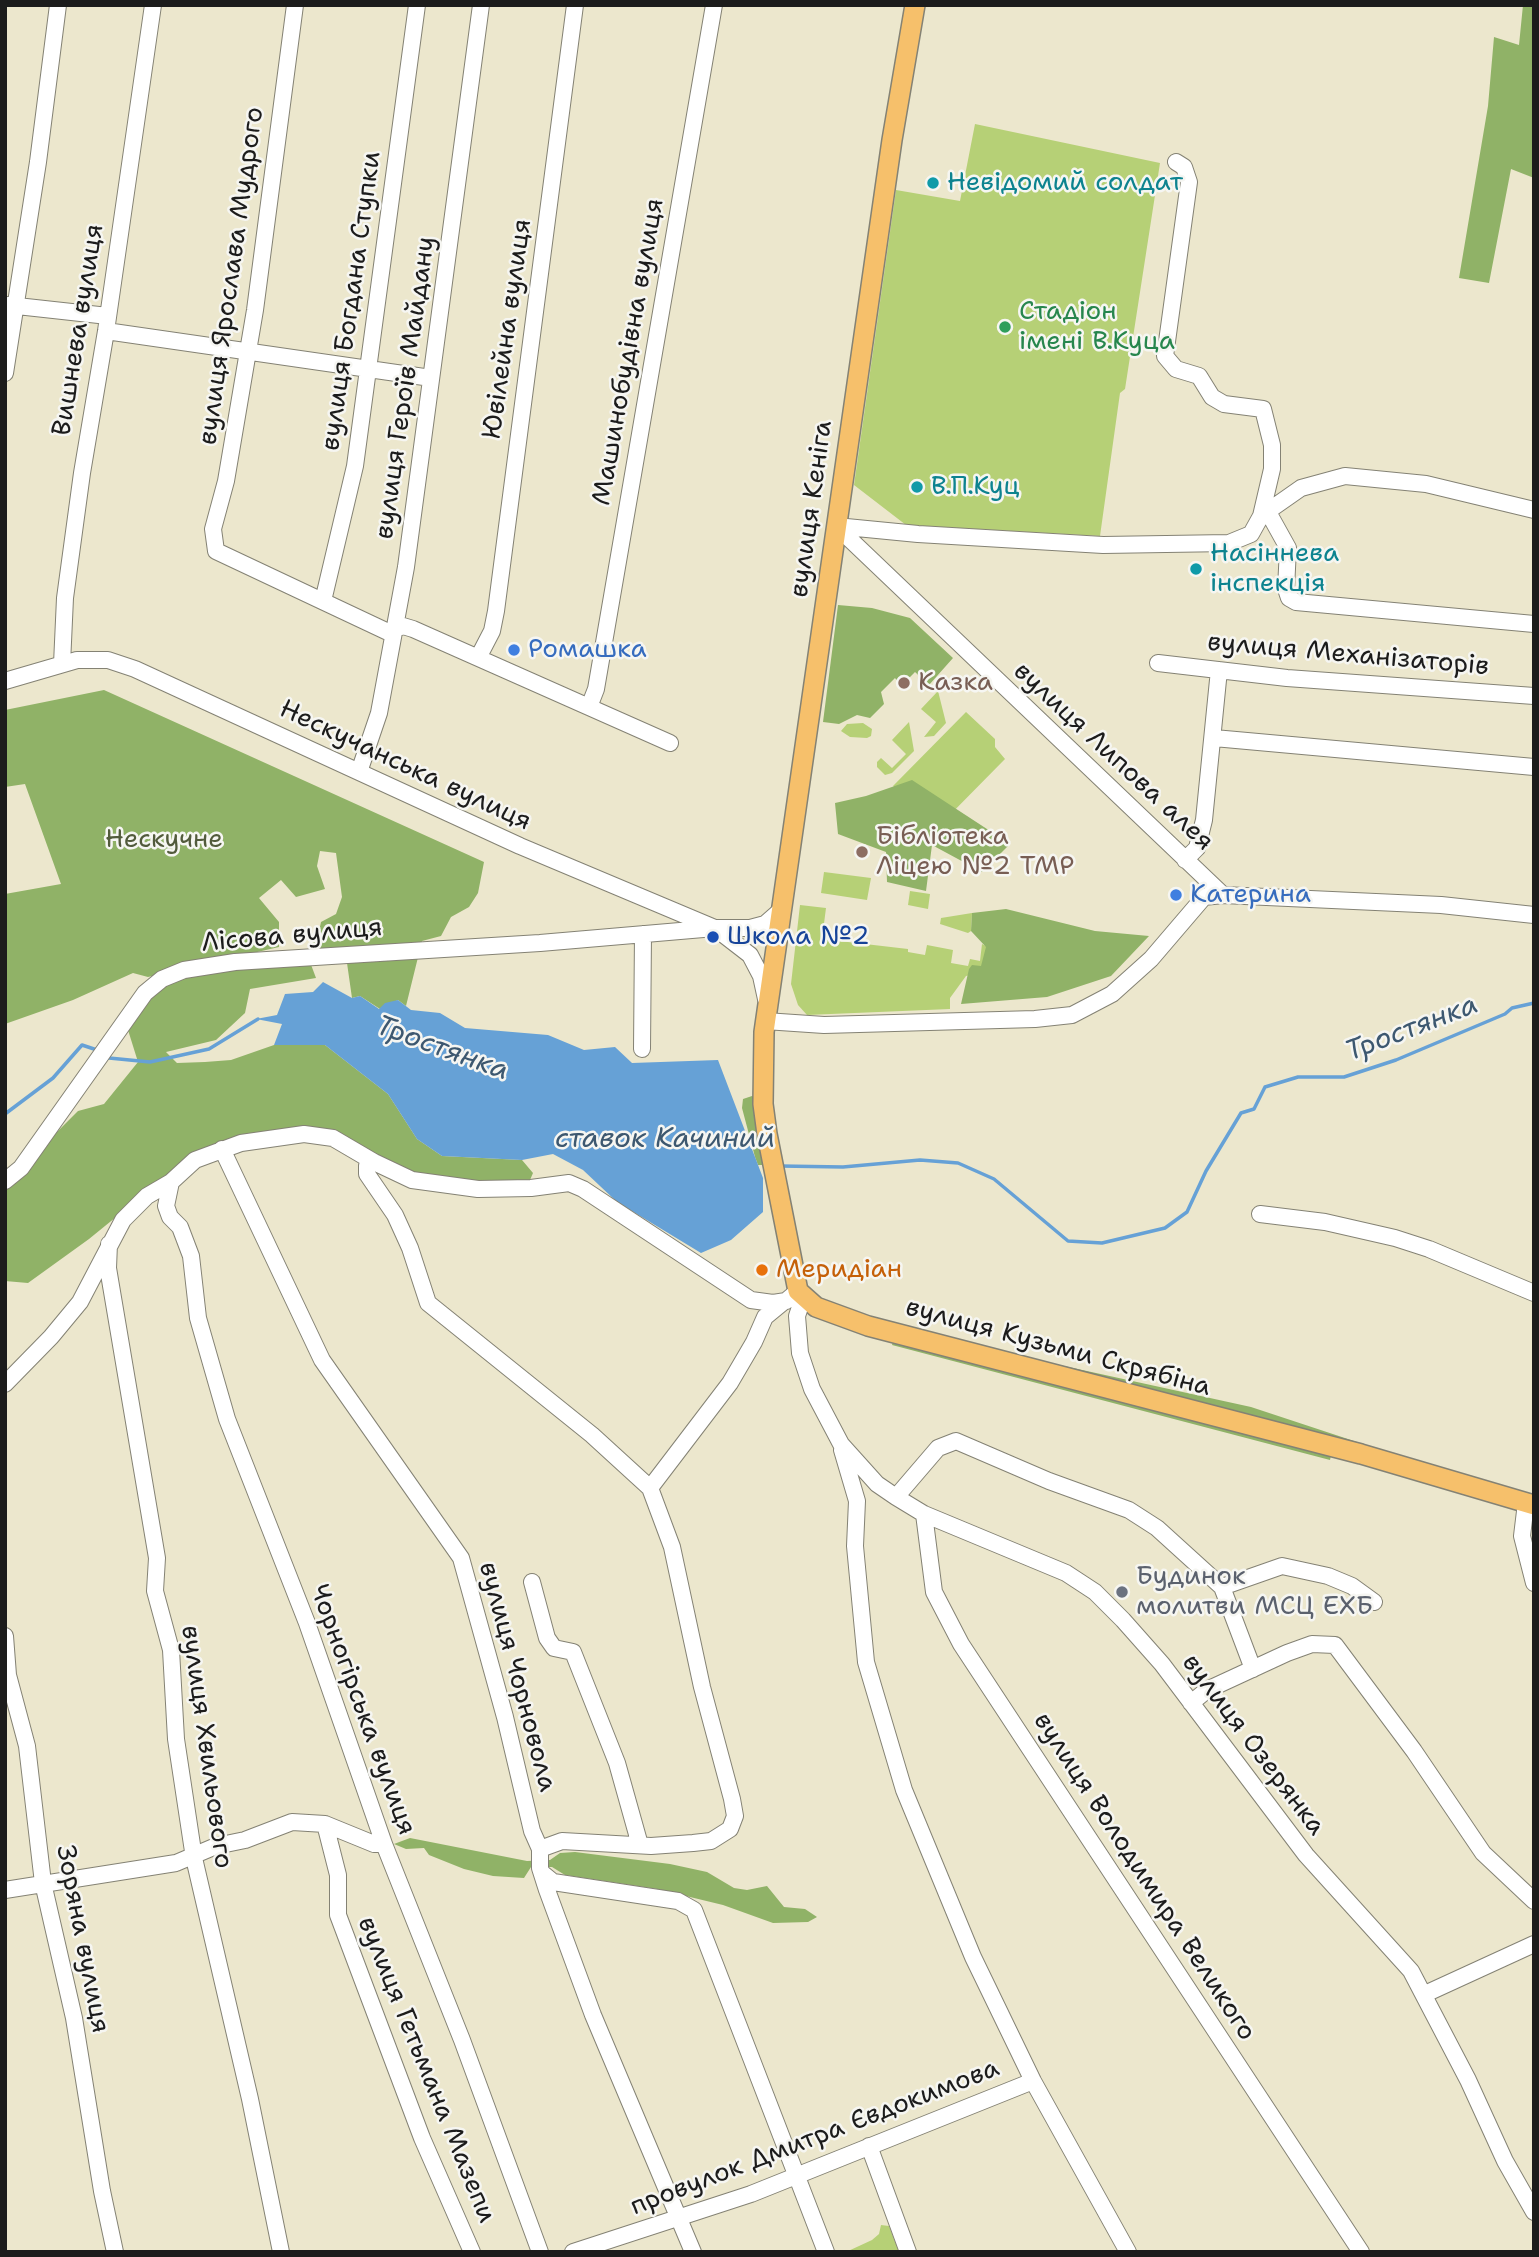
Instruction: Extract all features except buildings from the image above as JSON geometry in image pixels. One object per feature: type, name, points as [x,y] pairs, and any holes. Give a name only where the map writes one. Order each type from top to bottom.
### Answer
[{"type":"main road","name":"вулиця Кеніга","points":[[766,1013],[915,5]]},
{"type":"main road","points":[[766,1013],[762,1070],[767,1135],[796,1296]]},
{"type":"main road","name":"вулиця Кузьми Скрябіна","points":[[796,1296],[825,1312],[868,1326],[1361,1454],[1530,1504]]},
{"type":"street","points":[[5,373],[11,305],[58,5]]},
{"type":"street","name":"Вишнева вулиця","points":[[62,664],[65,598],[153,5]]},
{"type":"street","name":"вулиця Ярослава Мудрого","points":[[295,5],[248,351],[226,481],[213,529],[216,551],[323,601]]},
{"type":"street","name":"вулиця Богдана Ступки","points":[[323,601],[355,466],[417,5]]},
{"type":"street","name":"вулиця Героїв Майдану","points":[[359,772],[379,713],[406,567],[481,5]]},
{"type":"street","name":"Ювілейна вулиця","points":[[479,656],[492,631],[496,611],[576,5]]},
{"type":"street","name":"Машинобудівна вулиця","points":[[589,707],[596,689],[714,5]]},
{"type":"street","points":[[836,526],[1103,545],[1229,543],[1243,538],[1257,527],[1264,514],[1272,469],[1272,445],[1263,409],[1224,404],[1212,397],[1199,376],[1176,369],[1165,356],[1189,182],[1184,167],[1176,162]]},
{"type":"street","points":[[11,305],[259,355],[369,367],[431,378]]},
{"type":"street","points":[[1264,514],[1301,488],[1345,476],[1426,484],[1534,510]]},
{"type":"street","points":[[1264,514],[1288,548],[1286,589],[1289,598],[1296,602],[1534,624]]},
{"type":"street","name":"вулиця Липова алея","points":[[836,526],[1223,895]]},
{"type":"street","points":[[323,601],[388,632],[403,626],[479,656],[670,743]]},
{"type":"street","name":"Нескучанська вулиця","points":[[5,681],[92,658],[135,669],[533,852],[716,928],[750,928],[765,923],[781,910]]},
{"type":"street","name":"вулиця Механізаторів","points":[[1158,663],[1534,696]]},
{"type":"street","points":[[1185,860],[1196,848],[1202,829],[1214,738],[1219,670]]},
{"type":"street","points":[[1214,738],[1534,767]]},
{"type":"street","points":[[716,928],[750,955],[761,976],[766,1013],[824,1025],[1035,1019],[1072,1015],[1112,994],[1151,959],[1204,897],[1223,895],[1441,905],[1534,915]]},
{"type":"street","name":"Лісова вулиця","points":[[5,1181],[21,1168],[145,993],[162,979],[184,970],[234,962],[320,959],[716,928]]},
{"type":"street","points":[[642,1049],[643,934]]},
{"type":"street","points":[[5,1384],[69,1316],[93,1281],[123,1220],[147,1196],[171,1182],[195,1160],[222,1149],[261,1140],[319,1135],[333,1138],[412,1180],[455,1187],[504,1190],[569,1183],[583,1189],[751,1300],[767,1305],[796,1296]]},
{"type":"street","name":"вулиця Чорновола","points":[[222,1149],[322,1360],[461,1558],[505,1717],[541,1863],[593,2015],[693,2252]]},
{"type":"street","points":[[374,1162],[367,1166],[367,1174],[395,1215],[410,1248],[428,1303],[592,1435],[650,1488],[672,1547],[702,1687],[734,1816],[730,1829],[710,1841],[640,1845],[562,1841],[541,1863],[553,1882],[678,1901],[694,1910],[826,2252]]},
{"type":"street","name":"Чорногірська вулиця","points":[[171,1182],[166,1206],[170,1217],[180,1227],[191,1256],[198,1318],[227,1419],[307,1623],[384,1844],[462,2040],[540,2252]]},
{"type":"street","points":[[1260,1214],[1325,1222],[1395,1238],[1429,1249],[1534,1293]]},
{"type":"street","name":"вулиця Хвильового","points":[[109,1244],[108,1268],[156,1558],[155,1591],[171,1650],[176,1739],[194,1857],[250,2099],[281,2252]]},
{"type":"street","points":[[650,1488],[730,1383],[765,1317],[796,1296]]},
{"type":"street","name":"вулиця Озерянка","points":[[796,1296],[800,1353],[812,1390],[841,1444],[877,1484],[924,1514],[1066,1573],[1095,1592],[1139,1638],[1306,1854],[1411,1971],[1425,1994],[1504,2161],[1534,2212]]},
{"type":"street","points":[[896,1497],[938,1448],[949,1442],[964,1442],[1049,1481],[1129,1510],[1157,1528],[1222,1587],[1253,1669]]},
{"type":"street","points":[[841,1444],[857,1501],[855,1546],[866,1662],[904,1790],[973,1957],[1033,2081],[1128,2252]]},
{"type":"street","points":[[1530,1504],[1522,1536],[1534,1583]]},
{"type":"street","name":"вулиця Володимира Великого","points":[[924,1514],[934,1592],[961,1644],[1361,2252]]},
{"type":"street","points":[[1222,1587],[1282,1566],[1328,1576],[1352,1586],[1374,1602]]},
{"type":"street","points":[[532,1582],[547,1638],[554,1648],[573,1652],[617,1763],[640,1845]]},
{"type":"street","name":"Зоряна вулиця","points":[[5,1636],[8,1675],[27,1746],[43,1883],[74,2018],[102,2192],[115,2252]]},
{"type":"street","points":[[1191,1703],[1207,1690],[1312,1644],[1335,1645],[1414,1751],[1483,1853],[1534,1901]]},
{"type":"street","points":[[5,1890],[194,1857],[207,1849],[245,1840],[280,1825],[325,1824],[374,1844],[384,1844]]},
{"type":"street","name":"вулиця Гетьмана Мазепи","points":[[325,1824],[338,1875],[338,1915],[422,2138],[472,2252]]},
{"type":"street","points":[[1425,1994],[1534,1944]]},
{"type":"street","name":"провулок Дмитра Євдокимова","points":[[573,2252],[798,2175],[1033,2081]]},
{"type":"street","points":[[869,2146],[908,2252]]},
{"type":"green space","points":[[1523,5],[1534,5],[1534,178],[1511,169],[1489,283],[1459,278],[1488,106],[1494,37],[1519,45]]},
{"type":"green space","name":"Стадіон імені В.Куца","points":[[975,124],[1160,163],[1125,389],[1120,393],[1100,536],[906,525],[854,485],[896,190],[960,201]]},
{"type":"green space","points":[[838,605],[872,608],[910,618],[953,658],[929,685],[915,672],[901,686],[895,678],[881,692],[884,704],[870,718],[857,715],[839,724],[823,722]]},
{"type":"green space","name":"Нескучне","points":[[104,690],[484,862],[478,893],[469,907],[451,917],[441,936],[422,941],[406,1006],[398,1000],[380,1009],[360,996],[352,998],[347,963],[308,948],[318,936],[321,922],[336,914],[342,897],[336,853],[320,851],[317,866],[325,889],[296,897],[281,880],[259,898],[279,922],[279,947],[148,977],[133,973],[73,1000],[5,1024],[5,894],[61,884],[25,784],[5,787],[5,710]]},
{"type":"green space","points":[[938,691],[946,723],[934,736],[924,737],[936,722],[921,709]]},
{"type":"green space","points":[[966,712],[995,739],[995,747],[1005,759],[938,827],[893,786]]},
{"type":"green space","points":[[909,722],[914,751],[892,773],[885,775],[877,767],[877,762],[881,758],[892,768],[906,754],[892,740]]},
{"type":"green space","points":[[863,723],[872,729],[871,736],[867,738],[850,737],[841,731],[847,724]]},
{"type":"green space","points":[[912,780],[1010,844],[982,872],[932,845],[926,891],[887,882],[886,852],[838,834],[835,803],[866,796]]},
{"type":"green space","points":[[824,872],[871,878],[867,900],[821,893]]},
{"type":"green space","points":[[910,891],[930,894],[928,909],[908,905]]},
{"type":"green space","points":[[800,905],[826,908],[822,939],[908,949],[908,952],[925,955],[927,945],[953,950],[951,963],[968,966],[970,959],[980,961],[982,944],[1001,954],[996,969],[966,976],[950,998],[950,1009],[807,1015],[798,1005],[791,984]]},
{"type":"green space","points":[[1006,909],[1095,931],[1149,936],[1111,976],[1047,997],[961,1004],[969,969],[972,965],[981,966],[986,947],[971,931],[972,913]]},
{"type":"green space","points":[[972,913],[971,931],[968,933],[940,924],[941,918]]},
{"type":"green space","points":[[310,962],[316,978],[250,989],[245,1013],[216,1040],[166,1052],[177,1063],[205,1062],[231,1060],[274,1045],[325,1045],[388,1094],[417,1139],[442,1156],[522,1160],[533,1173],[530,1180],[472,1188],[411,1175],[340,1138],[251,1136],[164,1178],[89,1239],[28,1283],[5,1281],[5,1190],[26,1171],[55,1134],[78,1111],[104,1104],[138,1062],[128,1030],[152,994],[170,981],[214,971]]},
{"type":"green space","points":[[755,1097],[766,1162],[763,1165],[758,1165],[755,1157],[742,1108],[743,1099]]},
{"type":"green space","points":[[895,1336],[1332,1451],[1330,1460],[892,1345]]},
{"type":"green space","points":[[1023,1357],[1251,1407],[1357,1442],[1356,1446]]},
{"type":"green space","points":[[410,1838],[527,1861],[550,1860],[560,1853],[575,1852],[670,1864],[707,1872],[734,1888],[747,1890],[767,1886],[784,1907],[805,1909],[817,1917],[808,1922],[773,1923],[723,1905],[657,1889],[565,1875],[552,1867],[531,1867],[524,1878],[493,1876],[464,1869],[429,1855],[424,1848],[406,1849],[394,1844]]},
{"type":"green space","points":[[881,2225],[889,2226],[899,2252],[846,2252],[872,2240],[879,2234]]},
{"type":"water","name":"ставок Качиний","points":[[323,982],[352,998],[360,996],[379,1009],[385,1003],[398,1000],[411,1010],[440,1013],[465,1028],[548,1035],[584,1050],[615,1047],[632,1063],[718,1060],[763,1178],[763,1212],[731,1240],[701,1253],[617,1202],[583,1170],[553,1154],[522,1160],[442,1156],[417,1139],[388,1094],[325,1045],[274,1045],[282,1024],[256,1019],[277,1015],[285,994],[313,992]]},
{"type":"waterway","name":"Тростянка","points":[[780,1166],[843,1167],[920,1160],[958,1163],[994,1179],[1068,1241],[1102,1243],[1165,1228],[1187,1212],[1206,1171],[1241,1113],[1254,1109],[1265,1087],[1298,1077],[1344,1077],[1396,1060],[1505,1014],[1512,1008],[1534,1003]]},
{"type":"waterway","name":"Тростянка","points":[[109,1058],[150,1062],[209,1049],[258,1019]]},
{"type":"waterway","name":"Тростянка","points":[[5,1114],[53,1078],[82,1045],[97,1050]]},
{"type":"place","name":"Невідомий солдат","points":[[933,183]]},
{"type":"place","name":"Стадіон імені В.Куца","points":[[1005,327]]},
{"type":"place","name":"В.П.Куц","points":[[917,487]]},
{"type":"place","name":"Насіннева інспекція","points":[[1196,569]]},
{"type":"place","name":"Ромашка","points":[[514,650]]},
{"type":"place","name":"Казка","points":[[904,683]]},
{"type":"place","name":"Бібліотека Ліцею №2 ТМР","points":[[862,852]]},
{"type":"place","name":"Катерина","points":[[1176,895]]},
{"type":"place","name":"Школа №2","points":[[713,937]]},
{"type":"place","name":"Меридіан","points":[[762,1270]]},
{"type":"place","name":"Будинок молитви МСЦ ЕХБ","points":[[1122,1592]]}]
